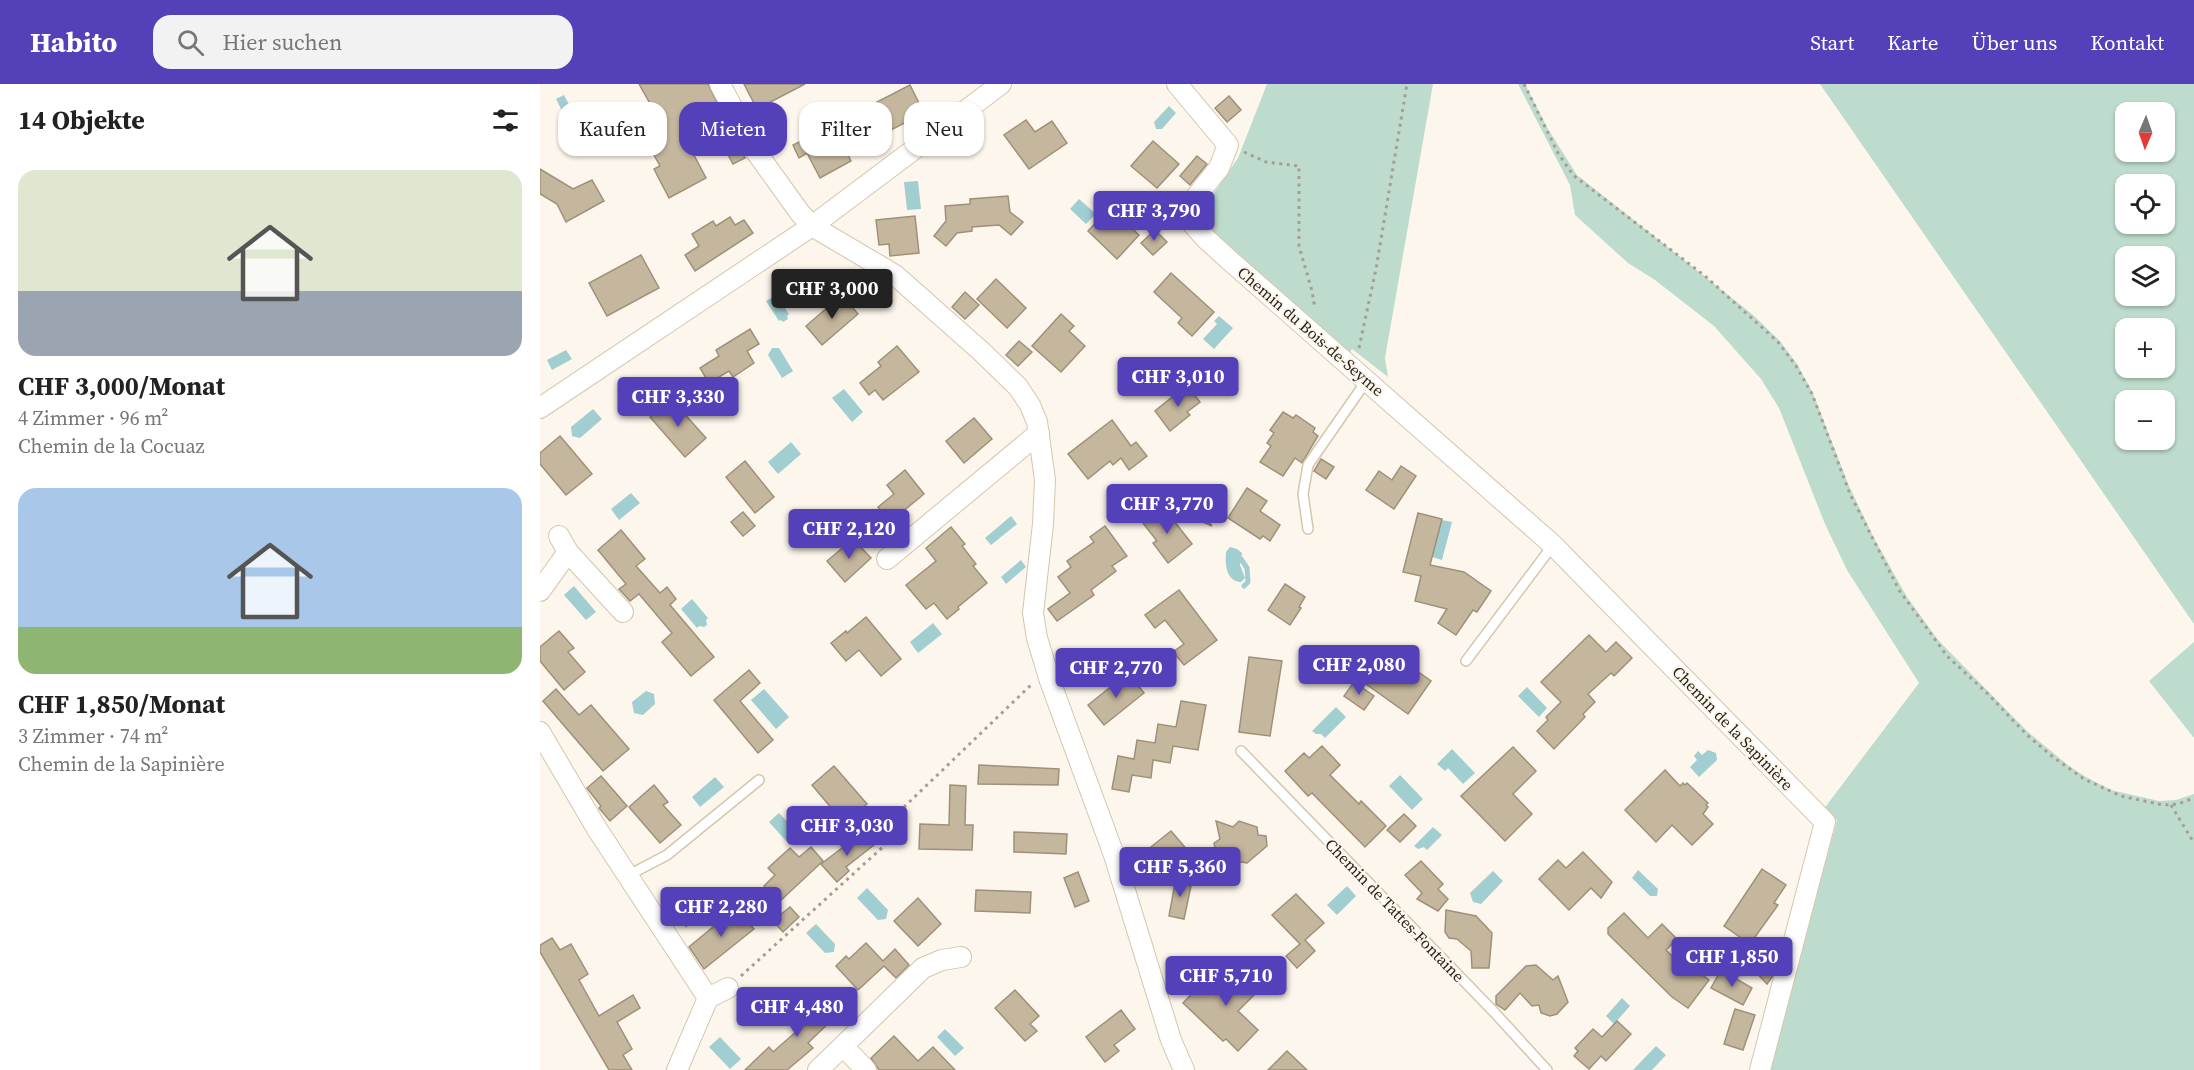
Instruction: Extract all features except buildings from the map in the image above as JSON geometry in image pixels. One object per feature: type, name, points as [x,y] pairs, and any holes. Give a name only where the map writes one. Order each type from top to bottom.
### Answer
[{"type":"street","points":[[720,84],[754,149],[812,226],[895,275],[982,352],[1027,398],[1037,422],[1045,480],[1044,524],[1034,613],[1037,638],[1046,670],[1114,855],[1171,1040],[1184,1070]]},
{"type":"street","points":[[540,408],[812,226],[1001,84]]},
{"type":"street","points":[[1178,84],[1228,145]]},
{"type":"street","name":"Chemin du Bois-de-Seyme","points":[[1228,145],[1219,168],[1183,213],[1220,252],[1455,459]]},
{"type":"street","points":[[887,559],[1039,433]]},
{"type":"street","name":"Chemin de la Sapinière","points":[[1455,459],[1553,545],[1825,822],[1760,1070]]},
{"type":"street","points":[[540,591],[563,544],[623,612]]},
{"type":"street","points":[[540,732],[597,829],[708,998]]},
{"type":"street","points":[[818,1070],[922,969],[942,960],[961,957]]},
{"type":"street","points":[[677,1070],[708,998],[728,988]]},
{"type":"street","points":[[843,1046],[866,1070]]},
{"type":"lane","points":[[1308,529],[1303,494],[1308,465],[1367,380]]},
{"type":"lane","points":[[1466,661],[1553,545]]},
{"type":"lane","name":"Chemin de Tattes-Fontaine","points":[[1241,751],[1494,1012],[1547,1070]]},
{"type":"lane","points":[[627,876],[667,855],[759,780]]},
{"type":"path","points":[[1350,344],[1358,350],[1376,269],[1407,84]]},
{"type":"path","points":[[1524,84],[1558,153],[1573,175],[1705,276],[1763,327],[1784,350],[1812,394],[1850,494],[1899,590],[1947,656],[2027,735],[2053,757],[2085,779],[2121,796],[2171,805],[2194,798]]},
{"type":"path","points":[[1228,145],[1266,162],[1299,166],[1299,246],[1315,310]]},
{"type":"path","points":[[728,988],[885,845],[876,834],[1046,670]]},
{"type":"path","points":[[2171,805],[2194,843]]},
{"type":"green space","points":[[1267,84],[1433,84],[1385,358],[1388,377],[1352,349],[1348,356],[1203,226],[1199,215],[1238,158]]},
{"type":"green space","points":[[1518,84],[1525,84],[1548,129],[1577,175],[1752,314],[1780,341],[1797,364],[1813,393],[1849,486],[1874,538],[1907,597],[1938,640],[2027,731],[2086,777],[2111,790],[2159,801],[2176,800],[2194,794],[2194,1070],[1769,1070],[1837,820],[1823,810],[1919,683],[1847,570],[1825,524],[1779,408],[1761,379],[1714,326],[1655,280],[1628,263],[1575,215],[1570,185]]},
{"type":"green space","points":[[1820,84],[2194,84],[2194,624]]},
{"type":"green space","points":[[2194,642],[2194,738],[2149,681]]},
{"type":"water","points":[[564,95],[568,102],[558,103],[556,99]]},
{"type":"water","points":[[1169,106],[1176,113],[1162,129],[1156,129],[1154,122]]},
{"type":"water","points":[[918,181],[921,209],[907,210],[904,182]]},
{"type":"water","points":[[1079,199],[1096,214],[1086,224],[1070,209]]},
{"type":"water","points":[[776,295],[789,314],[788,319],[783,322],[779,321],[766,301]]},
{"type":"water","points":[[1219,316],[1233,328],[1214,349],[1203,339],[1217,324],[1214,321]]},
{"type":"water","points":[[772,348],[779,348],[793,371],[782,378],[768,355]]},
{"type":"water","points":[[566,350],[572,359],[552,370],[547,360]]},
{"type":"water","points":[[1167,358],[1183,378],[1173,386],[1157,365]]},
{"type":"water","points":[[844,389],[863,412],[852,422],[832,398]]},
{"type":"water","points":[[593,409],[602,419],[580,438],[572,436],[571,427]]},
{"type":"water","points":[[791,442],[801,454],[778,474],[768,462]]},
{"type":"water","points":[[631,493],[640,503],[619,520],[611,509]]},
{"type":"water","points":[[1011,516],[1017,524],[991,545],[985,538]]},
{"type":"water","points":[[1442,520],[1452,522],[1442,560],[1429,556]]},
{"type":"water","points":[[1230,547],[1242,553],[1240,565],[1245,578],[1241,582],[1232,579],[1228,572],[1226,552]]},
{"type":"water","points":[[1021,560],[1026,567],[1006,584],[1001,577]]},
{"type":"water","points":[[574,586],[596,612],[586,620],[564,595]]},
{"type":"water","points":[[692,599],[708,618],[707,625],[704,627],[697,628],[681,609]]},
{"type":"water","points":[[933,623],[942,634],[918,653],[910,642]]},
{"type":"water","points":[[1527,687],[1547,708],[1539,717],[1518,696]]},
{"type":"water","points":[[764,689],[789,717],[776,729],[751,700]]},
{"type":"water","points":[[646,691],[654,694],[655,704],[643,715],[634,713],[632,702]]},
{"type":"water","points":[[1336,707],[1346,717],[1325,738],[1312,731]]},
{"type":"water","points":[[1452,749],[1475,773],[1463,784],[1448,768],[1445,771],[1437,764]]},
{"type":"water","points":[[1708,750],[1716,753],[1717,760],[1699,777],[1690,767],[1697,760],[1694,756],[1698,751],[1702,755]]},
{"type":"water","points":[[1400,775],[1423,799],[1412,810],[1389,786]]},
{"type":"water","points":[[715,777],[724,787],[700,807],[692,797]]},
{"type":"water","points":[[779,813],[797,832],[787,842],[769,822]]},
{"type":"water","points":[[1433,827],[1442,835],[1427,850],[1424,847],[1418,849],[1414,846]]},
{"type":"water","points":[[1638,870],[1658,889],[1657,896],[1650,896],[1632,878]]},
{"type":"water","points":[[1493,871],[1503,881],[1481,904],[1473,902],[1470,893]]},
{"type":"water","points":[[1347,886],[1356,896],[1337,915],[1327,905]]},
{"type":"water","points":[[867,888],[888,910],[886,919],[878,920],[857,898]]},
{"type":"water","points":[[679,898],[697,919],[686,928],[668,907]]},
{"type":"water","points":[[816,924],[835,944],[834,952],[825,953],[806,933]]},
{"type":"water","points":[[1622,998],[1630,1006],[1614,1024],[1606,1016]]},
{"type":"water","points":[[945,1029],[964,1048],[955,1056],[937,1037]]},
{"type":"water","points":[[720,1037],[741,1059],[730,1069],[709,1047]]},
{"type":"water","points":[[1656,1046],[1666,1055],[1652,1070],[1633,1070]]},
{"type":"waterway","points":[[1241,559],[1247,568],[1248,582],[1244,586]]}]
